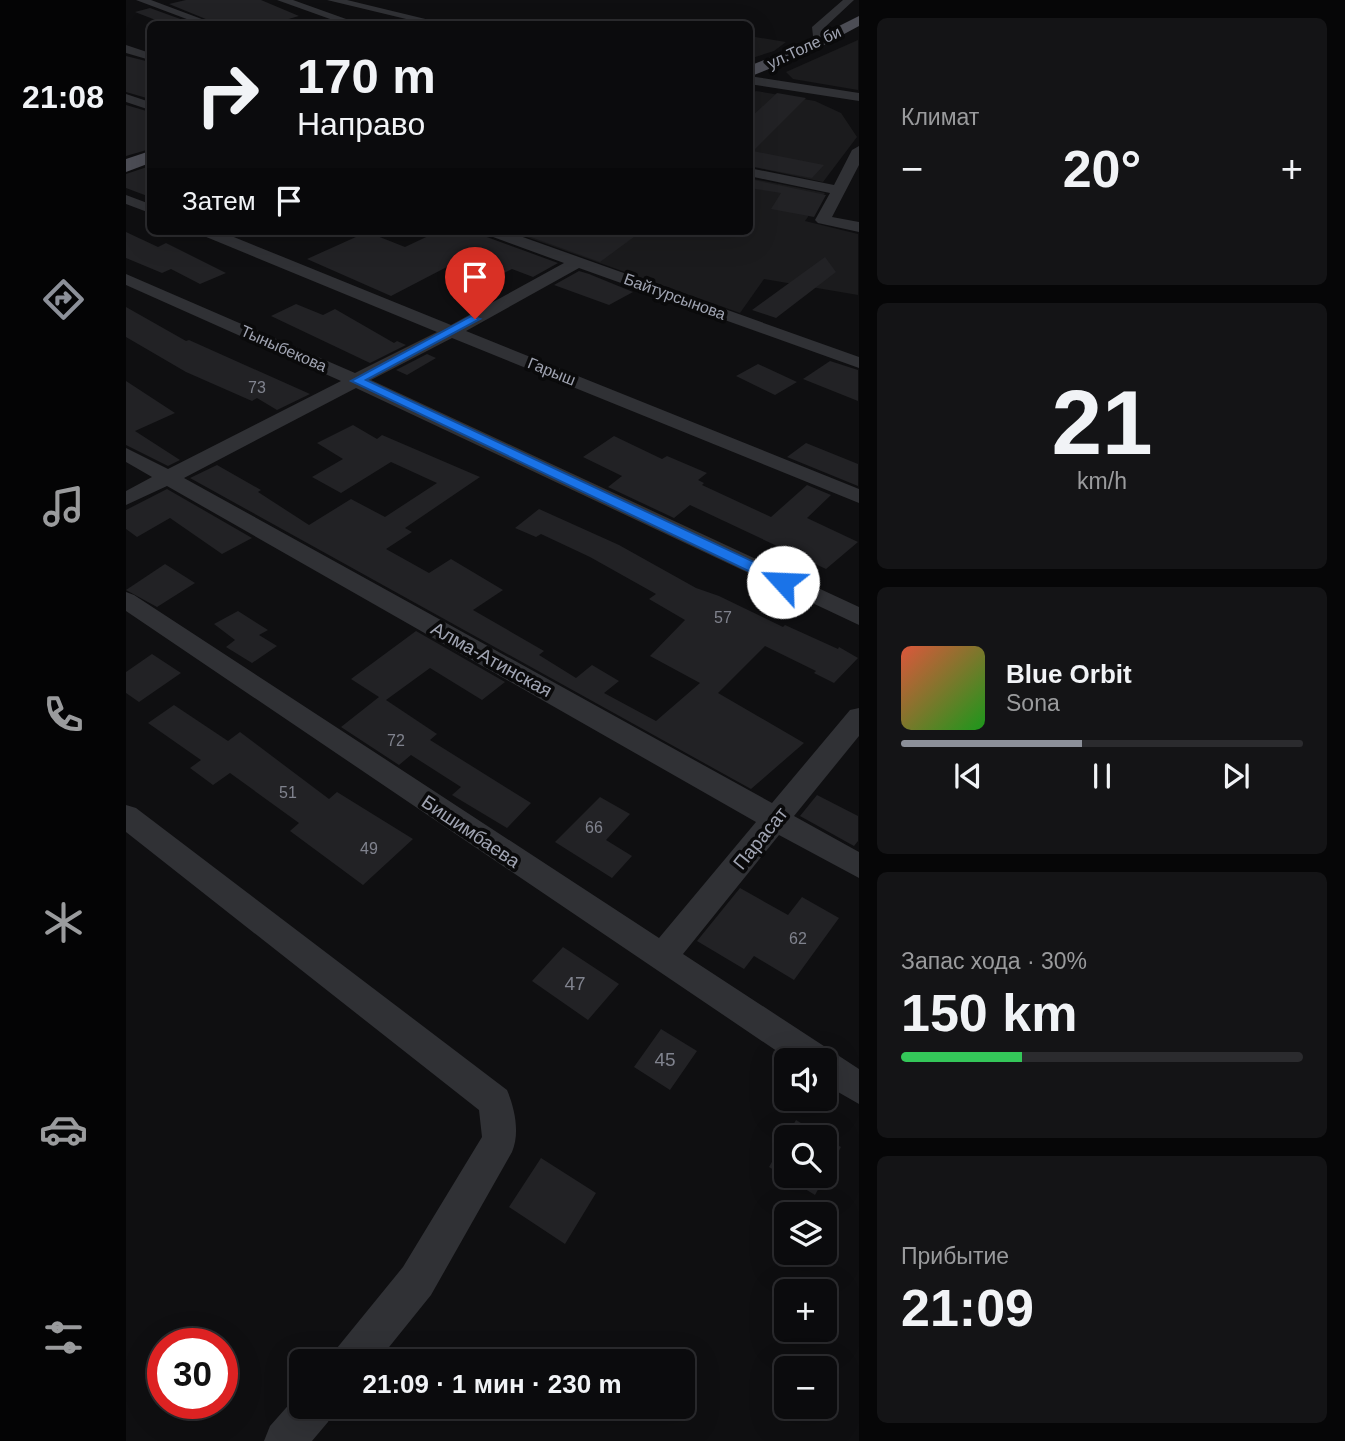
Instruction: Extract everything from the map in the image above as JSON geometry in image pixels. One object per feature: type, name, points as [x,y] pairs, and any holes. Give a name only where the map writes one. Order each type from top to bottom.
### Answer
[{"type":"main road","name":"ул.Толе би","points":[[753,74],[859,20]]},
{"type":"main road","name":"ул.Толе би","points":[[772,66],[814,54],[859,32]]},
{"type":"main road","points":[[753,66],[772,66],[783,85]]},
{"type":"main road","points":[[126,166],[147,158]]},
{"type":"street","points":[[141,0],[200,21]]},
{"type":"street","points":[[282,0],[344,21]]},
{"type":"street","points":[[332,0],[426,21]]},
{"type":"street","points":[[818,43],[818,27],[849,0]]},
{"type":"street","points":[[354,21],[374,10]]},
{"type":"street","points":[[126,49],[147,56]]},
{"type":"street","points":[[753,77],[783,85],[859,97]]},
{"type":"street","points":[[831,92],[859,109]]},
{"type":"street","points":[[126,98],[147,105]]},
{"type":"street","points":[[857,160],[822,220],[859,227]]},
{"type":"street","points":[[753,173],[838,190]]},
{"type":"street","points":[[126,200],[147,208]]},
{"type":"street","name":"Гарыш","points":[[215,235],[859,497]]},
{"type":"street","name":"Байтурсынова","points":[[503,235],[859,363]]},
{"type":"street","points":[[126,499],[357,381],[580,261]]},
{"type":"street","name":"Тыныбекова","points":[[126,279],[357,381],[859,617]]},
{"type":"street","name":"Алма-Атинская","points":[[126,454],[859,866]]},
{"type":"street","name":"Бишимбаева","points":[[126,600],[799,1048]]},
{"type":"street","name":"Парасат","points":[[661,958],[859,717]]},
{"type":"street","points":[[126,816],[495,1102],[500,1140],[417,1281],[362,1349]]},
{"type":"street","points":[[837,1074],[859,1088]]},
{"type":"street","points":[[285,1441],[303,1419]]},
{"type":"shaded area","points":[[753,37],[786,42],[774,51],[753,58]]},
{"type":"shaded area","points":[[858,40],[858,90],[793,79],[786,72]]},
{"type":"shaded area","points":[[753,93],[815,101],[841,113],[857,137],[823,182],[753,167]]},
{"type":"shaded area","points":[[753,179],[825,193],[805,221],[858,234],[858,295],[764,279],[740,313],[521,235],[753,235]]},
{"type":"building","points":[[186,0],[261,0],[299,16],[282,21],[211,21],[169,4]]},
{"type":"building","points":[[150,8],[186,21],[158,21],[135,12]]},
{"type":"building","points":[[126,56],[147,61],[147,98],[126,92]]},
{"type":"building","points":[[777,93],[806,98],[753,151],[753,115]]},
{"type":"building","points":[[126,105],[147,111],[147,150],[126,156]]},
{"type":"building","points":[[753,151],[824,165],[812,178],[753,167]]},
{"type":"building","points":[[147,167],[147,196],[126,188],[126,174]]},
{"type":"building","points":[[753,180],[826,195],[814,217],[771,209],[781,193],[753,189]]},
{"type":"building","points":[[126,232],[158,247],[166,243],[226,273],[200,284],[171,269],[162,273],[126,258]]},
{"type":"building","points":[[360,235],[375,235],[405,247],[430,235],[483,235],[558,263],[533,277],[512,269],[502,274],[466,257],[391,296],[307,259]]},
{"type":"building","points":[[530,235],[637,235],[600,262]]},
{"type":"building","points":[[825,257],[836,272],[776,318],[752,310]]},
{"type":"building","points":[[579,271],[633,292],[609,305],[554,285]]},
{"type":"building","points":[[296,304],[323,315],[335,309],[394,343],[397,341],[406,345],[370,363],[271,316]]},
{"type":"building","points":[[126,307],[186,341],[310,394],[277,410],[257,398],[252,401],[186,372],[126,337]]},
{"type":"building","points":[[427,354],[436,358],[407,375],[396,370]]},
{"type":"building","points":[[830,361],[858,370],[858,401],[803,379]]},
{"type":"building","points":[[758,364],[797,382],[775,395],[736,376]]},
{"type":"building","points":[[126,381],[175,413],[135,431],[180,460],[168,466],[126,445]]},
{"type":"building","points":[[353,425],[377,439],[382,435],[480,477],[405,528],[412,532],[386,549],[429,573],[451,559],[503,590],[473,610],[544,651],[539,655],[576,678],[592,665],[619,681],[604,693],[656,721],[700,683],[650,656],[685,620],[649,599],[656,594],[590,557],[541,534],[536,537],[515,528],[539,509],[619,545],[696,588],[719,596],[783,627],[785,625],[838,649],[839,647],[858,658],[834,683],[765,646],[718,693],[804,743],[751,789],[190,478],[217,465],[261,490],[258,492],[309,525],[351,499],[385,517],[437,483],[391,462],[341,493],[312,477],[343,459],[317,443]]},
{"type":"building","points":[[614,436],[662,459],[667,456],[707,473],[698,480],[704,483],[702,485],[771,517],[807,485],[831,495],[807,518],[858,542],[826,569],[690,505],[674,518],[608,487],[622,476],[583,457]]},
{"type":"building","points":[[806,443],[858,464],[858,486],[787,457]]},
{"type":"building","points":[[167,489],[252,538],[222,554],[170,518],[137,537],[126,529],[126,510]]},
{"type":"building","points":[[165,564],[195,583],[157,607],[126,590]]},
{"type":"building","points":[[238,611],[268,630],[259,635],[277,646],[252,663],[226,647],[235,640],[214,624]]},
{"type":"building","points":[[416,631],[505,682],[482,700],[430,668],[386,700],[437,734],[430,740],[531,803],[507,828],[452,795],[461,787],[411,755],[399,765],[341,727],[379,697],[351,679]]},
{"type":"building","points":[[152,654],[181,673],[139,702],[126,693],[126,672]]},
{"type":"building","points":[[174,705],[228,741],[240,732],[329,799],[337,792],[413,839],[363,885],[290,831],[299,823],[230,773],[213,785],[190,768],[201,760],[148,723]]},
{"type":"building","points":[[817,795],[858,816],[858,841],[854,846],[800,816]]},
{"type":"building","points":[[600,797],[630,814],[606,840],[632,856],[612,878],[555,842]]},
{"type":"building","points":[[740,888],[788,915],[802,897],[839,918],[794,980],[754,956],[744,969],[697,941]]},
{"type":"building","points":[[563,947],[619,984],[588,1020],[532,981]]},
{"type":"building","points":[[661,1029],[697,1051],[670,1090],[634,1067]]},
{"type":"building","points":[[541,1158],[596,1193],[565,1244],[509,1207]]},
{"type":"building","points":[[804,1188],[819,1188],[815,1195]]},
{"type":"route","points":[[475,319],[357,381],[783,582]]}]
